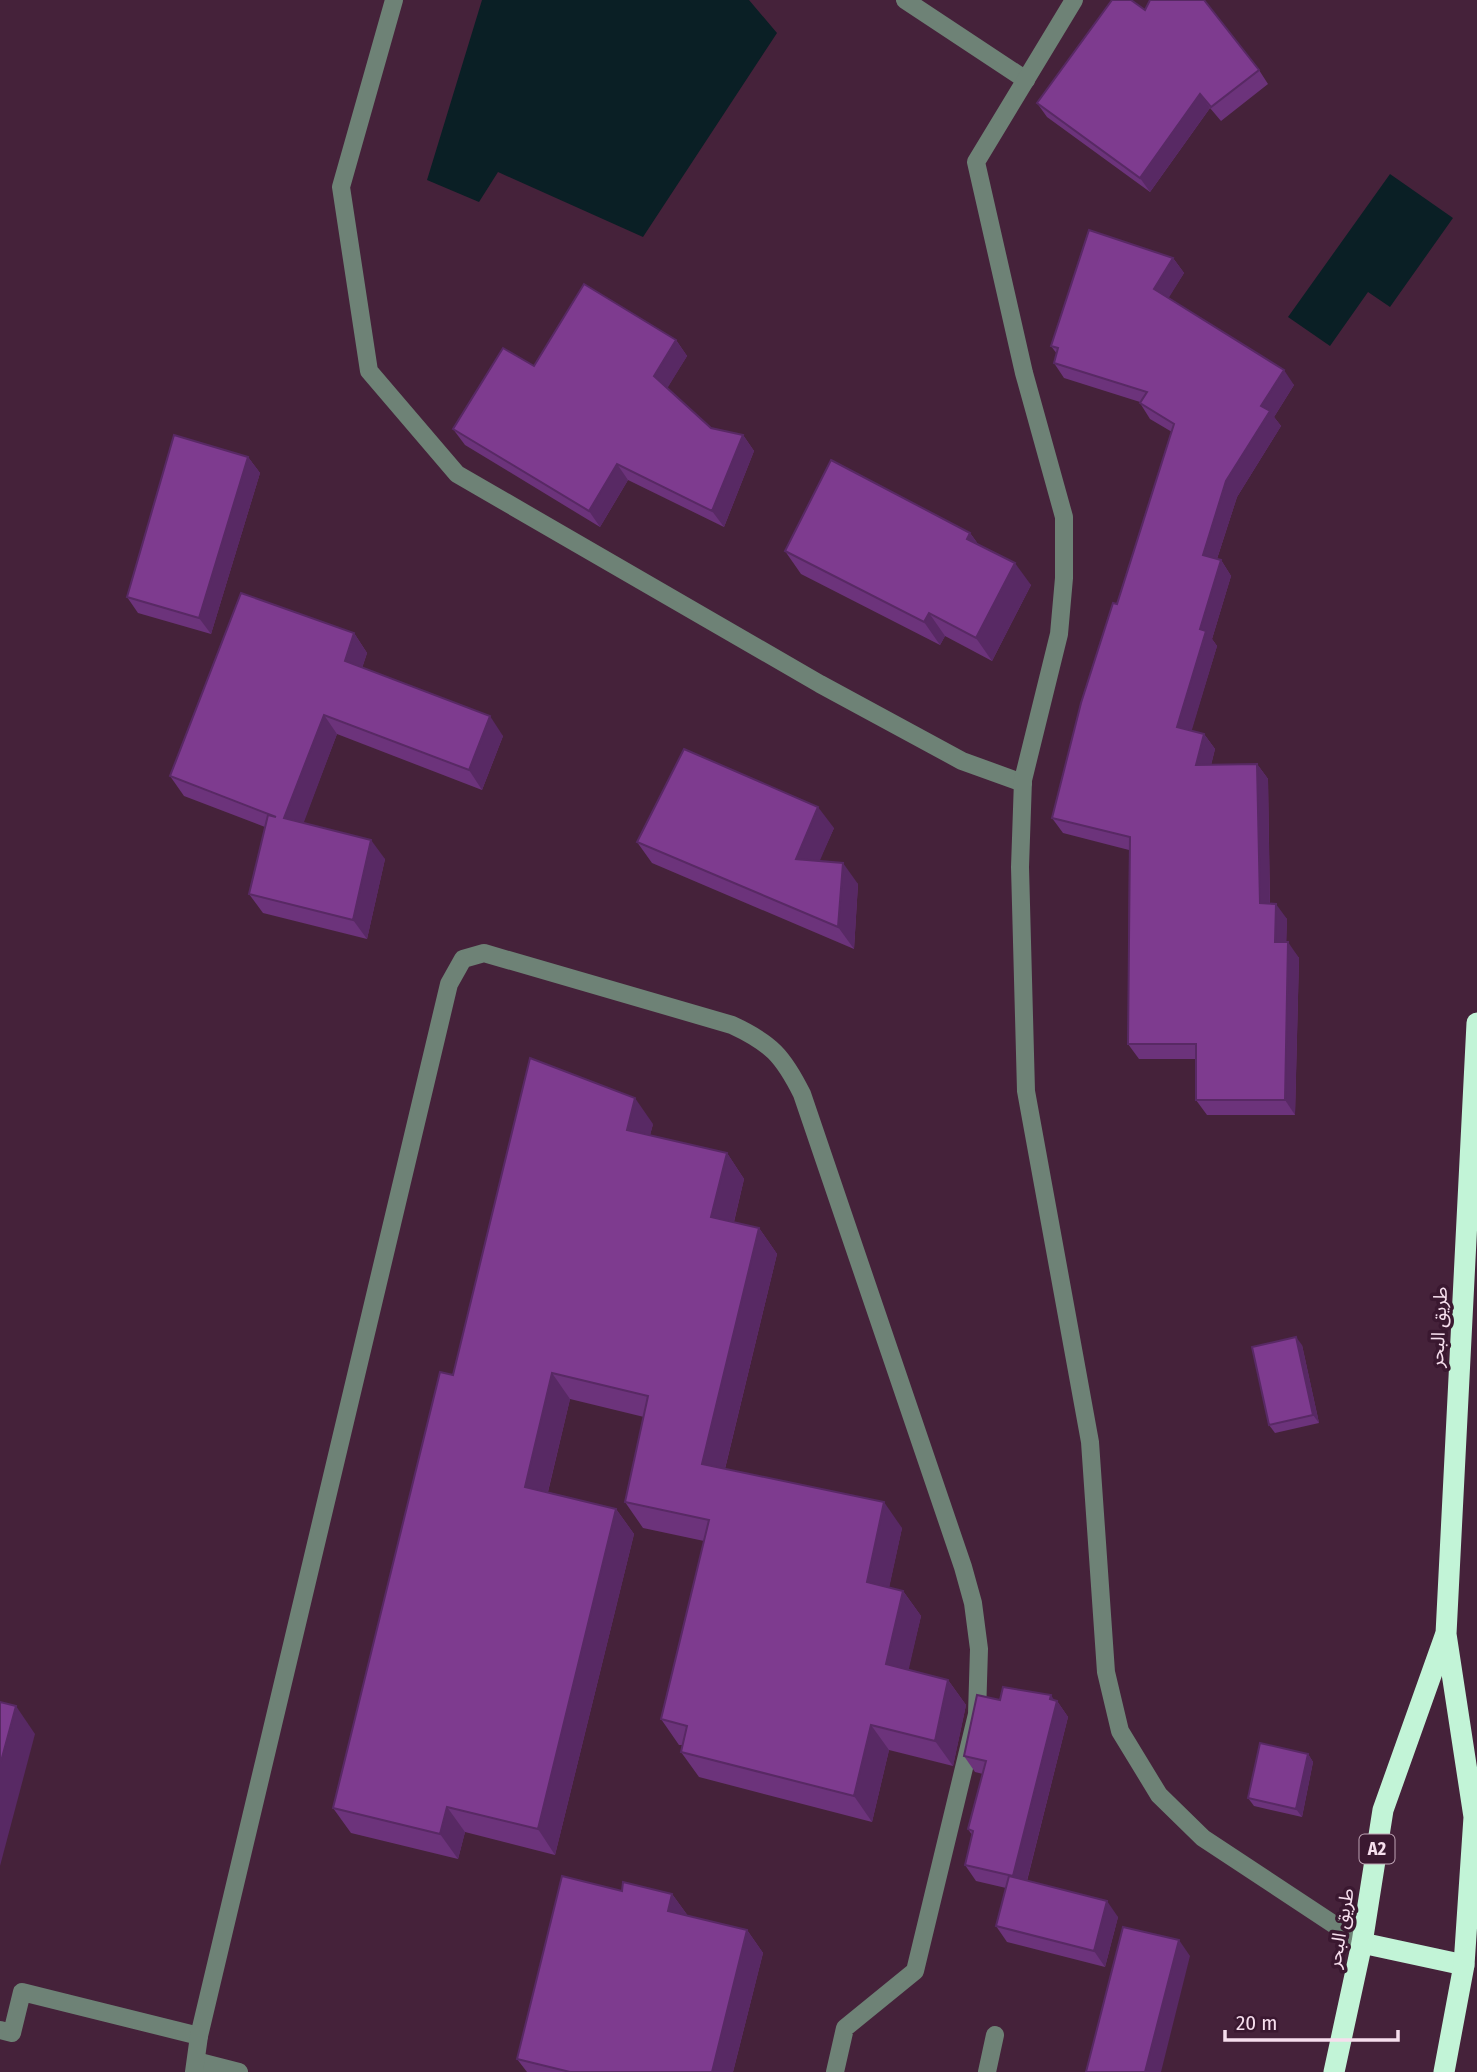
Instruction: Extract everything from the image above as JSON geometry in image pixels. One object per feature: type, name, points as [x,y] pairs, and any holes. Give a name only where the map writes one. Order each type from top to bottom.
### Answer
[{"type":"highway","name":"طريق البحر","points":[[1444,2072],[1464,1965],[1474,1817],[1446,1634],[1477,1023]]},
{"type":"highway","name":"طريق البحر","points":[[1334,2072],[1362,1943],[1383,1810],[1446,1634]]},
{"type":"highway","points":[[1362,1943],[1464,1965]]},
{"type":"lane","points":[[394,0],[341,187],[369,371],[457,474],[820,684],[962,761],[1023,783]]},
{"type":"lane","points":[[905,0],[1026,80]]},
{"type":"lane","points":[[1074,0],[976,162],[1024,373],[1064,517],[1064,578],[1059,634],[1023,783],[1020,867],[1026,1091],[1090,1442],[1106,1672],[1120,1731],[1159,1795],[1203,1838],[1362,1943]]},
{"type":"lane","points":[[239,2072],[195,2066],[199,2036],[449,984],[463,959],[484,953],[732,1025],[762,1039],[785,1061],[802,1094],[963,1567],[973,1603],[979,1649],[977,1714],[915,1971],[845,2028],[835,2072]]},
{"type":"lane","points":[[0,2030],[12,2033],[22,1992],[199,2036]]},
{"type":"lane","points":[[987,2072],[995,2035]]},
{"type":"water","points":[[482,0],[749,0],[777,33],[643,237],[498,172],[479,202],[427,180]]},
{"type":"water","points":[[1390,174],[1453,218],[1390,307],[1368,292],[1330,346],[1288,317]]},
{"type":"building","points":[[1112,0],[1131,0],[1145,10],[1150,0],[1204,0],[1259,70],[1211,107],[1200,94],[1140,178],[1037,103]]},
{"type":"building","points":[[1089,230],[1173,258],[1154,289],[1284,370],[1261,406],[1270,411],[1226,481],[1203,555],[1221,560],[1200,629],[1206,631],[1177,727],[1204,734],[1196,765],[1257,764],[1260,903],[1276,904],[1275,942],[1288,942],[1285,1100],[1196,1100],[1196,1044],[1128,1044],[1130,837],[1052,818],[1081,703],[1113,603],[1117,604],[1174,424],[1140,403],[1147,392],[1054,363],[1058,348],[1051,346]]},
{"type":"building","points":[[584,284],[676,340],[654,376],[711,428],[743,435],[712,511],[617,464],[589,511],[453,429],[503,348],[534,366]]},
{"type":"building","points":[[174,435],[248,457],[199,618],[127,597]]},
{"type":"building","points":[[831,460],[970,533],[967,539],[1015,563],[976,638],[929,613],[924,622],[785,551]]},
{"type":"building","points":[[241,593],[354,633],[345,661],[490,716],[469,770],[324,715],[284,818],[371,840],[353,920],[249,894],[268,815],[276,817],[170,776]]},
{"type":"building","points":[[684,749],[818,807],[796,859],[843,863],[838,927],[637,842]]},
{"type":"building","points":[[530,1058],[635,1098],[627,1130],[727,1153],[711,1217],[759,1228],[702,1464],[884,1502],[867,1582],[903,1591],[886,1664],[948,1680],[935,1741],[871,1725],[854,1796],[681,1752],[687,1726],[661,1719],[709,1520],[625,1502],[648,1396],[552,1373],[525,1487],[616,1509],[538,1829],[447,1807],[440,1834],[333,1808],[440,1372],[453,1375]]},
{"type":"building","points":[[1296,1337],[1313,1415],[1269,1425],[1252,1347]]},
{"type":"building","points":[[1003,1687],[1051,1695],[1050,1699],[1057,1701],[1013,1876],[965,1865],[973,1831],[968,1829],[986,1761],[964,1756],[977,1695],[1000,1700]]},
{"type":"building","points":[[0,1702],[16,1706],[0,1765]]},
{"type":"building","points":[[1260,1743],[1308,1754],[1296,1809],[1248,1798]]},
{"type":"building","points":[[562,1876],[622,1891],[623,1882],[672,1894],[668,1911],[747,1930],[712,2072],[570,2072],[517,2059]]},
{"type":"building","points":[[1009,1876],[1107,1901],[1094,1951],[996,1926]]},
{"type":"building","points":[[1123,1927],[1179,1940],[1145,2072],[1086,2072]]}]
